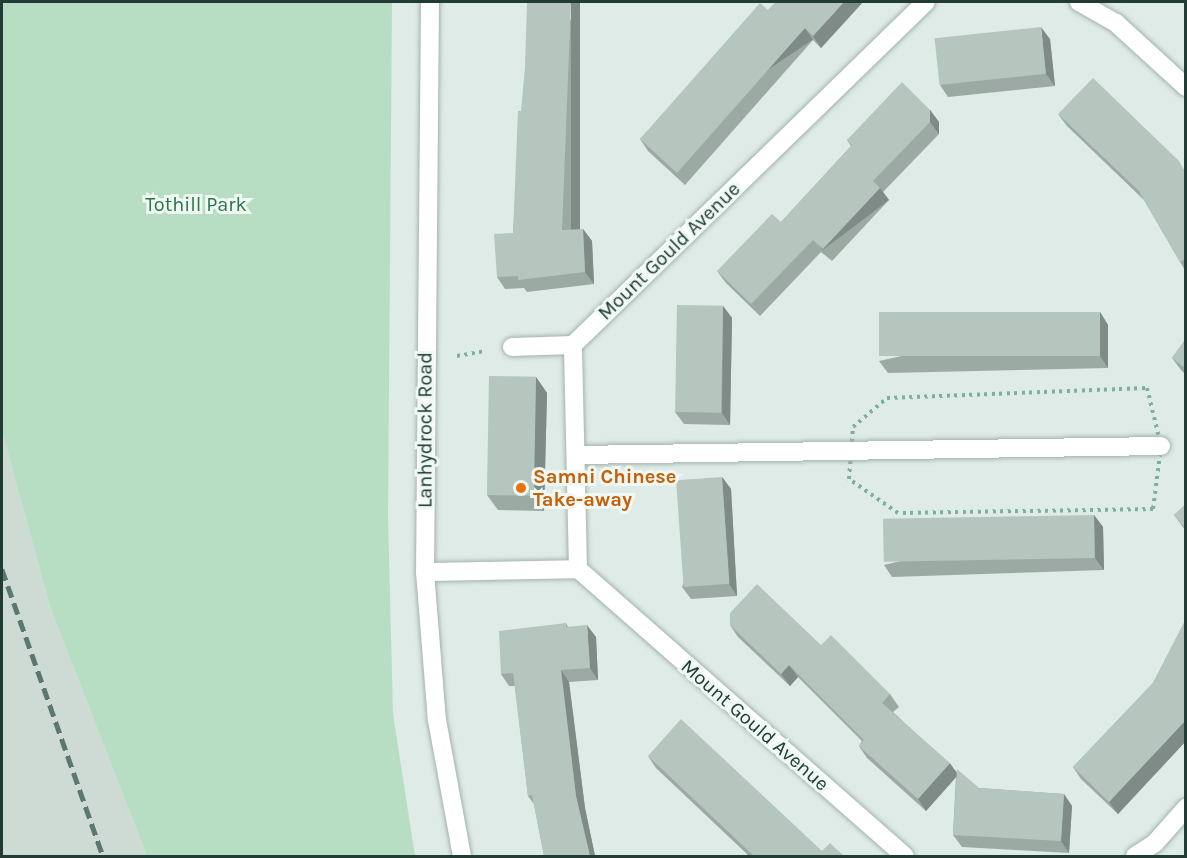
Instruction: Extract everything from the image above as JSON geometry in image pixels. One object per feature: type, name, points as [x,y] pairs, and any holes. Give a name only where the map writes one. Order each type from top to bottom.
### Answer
[{"type":"street","name":"Lanhydrock Road","points":[[430,2],[425,362],[425,572],[436,720],[462,856]]},
{"type":"street","name":"Mount Gould Avenue","points":[[573,345],[926,2]]},
{"type":"street","points":[[1079,2],[1116,23],[1185,87]]},
{"type":"street","points":[[425,572],[578,569],[573,345],[512,347]]},
{"type":"street","points":[[576,455],[1161,446]]},
{"type":"street","name":"Mount Gould Avenue","points":[[578,569],[905,856]]},
{"type":"street","points":[[1135,856],[1155,843],[1185,808]]},
{"type":"path","points":[[425,362],[512,347]]},
{"type":"shaded area","points":[[2,431],[50,607],[147,856],[2,856]]},
{"type":"green space","name":"Tothill Park","points":[[2,2],[392,2],[388,517],[393,714],[415,856],[147,856],[50,607],[2,431]]},
{"type":"building","points":[[527,2],[571,2],[562,230],[583,229],[585,272],[518,280],[518,276],[497,277],[494,234],[513,233],[518,111],[521,111],[525,67]]},
{"type":"building","points":[[776,2],[844,2],[813,36],[805,28],[677,173],[640,139],[760,3],[768,10]]},
{"type":"building","points":[[1041,27],[1046,74],[939,85],[935,38]]},
{"type":"building","points":[[1093,78],[1179,161],[1185,172],[1185,259],[1180,262],[1139,191],[1058,114]]},
{"type":"building","points":[[902,82],[930,110],[930,122],[873,181],[880,188],[823,249],[813,240],[751,304],[717,271],[772,214],[781,222],[852,145],[847,140]]},
{"type":"building","points":[[677,305],[723,306],[721,413],[675,412]]},
{"type":"building","points":[[879,312],[1100,312],[1100,356],[879,356]]},
{"type":"building","points":[[1185,340],[1185,368],[1172,358]]},
{"type":"building","points":[[489,376],[536,377],[534,496],[487,495]]},
{"type":"building","points":[[722,477],[729,584],[684,587],[676,480]]},
{"type":"building","points":[[1185,505],[1185,528],[1174,515]]},
{"type":"building","points":[[1094,515],[1095,558],[884,562],[883,519]]},
{"type":"building","points":[[757,584],[821,645],[831,635],[890,694],[882,703],[950,763],[918,799],[859,746],[864,740],[789,665],[781,674],[730,625],[730,613]]},
{"type":"building","points":[[1185,621],[1185,721],[1109,802],[1073,767],[1153,683]]},
{"type":"building","points":[[566,623],[566,627],[587,625],[590,668],[561,670],[576,796],[590,856],[544,856],[532,795],[528,796],[513,673],[501,674],[499,631]]},
{"type":"building","points":[[681,719],[822,851],[830,843],[844,856],[754,856],[648,756]]},
{"type":"building","points":[[957,769],[979,788],[1064,794],[1061,841],[953,835]]},
{"type":"railway","points":[[2,569],[103,856]]},
{"type":"place","name":"Samni Chinese Take-away","points":[[521,488]]}]
